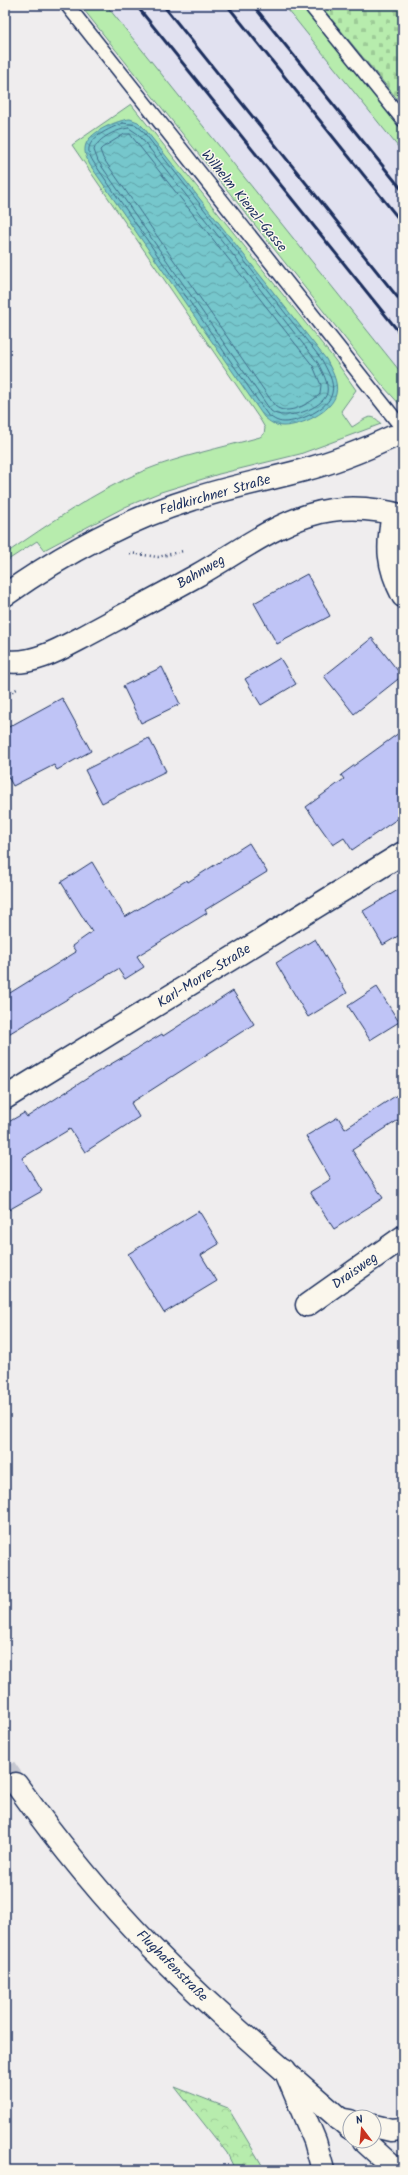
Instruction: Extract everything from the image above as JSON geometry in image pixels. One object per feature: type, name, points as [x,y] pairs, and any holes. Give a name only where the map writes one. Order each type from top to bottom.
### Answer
[{"type":"main road","name":"Feldkirchner Straße","points":[[5,595],[72,551],[131,522],[217,491],[306,469],[344,457],[396,428]]},
{"type":"main road","name":"Bahnweg","points":[[5,661],[25,661],[66,646],[197,575],[275,528],[306,516],[335,509],[363,509],[398,515]]},
{"type":"main road","points":[[398,515],[388,546],[390,564],[403,596]]},
{"type":"main road","name":"Karl-Morre-Straße","points":[[5,1098],[403,853]]},
{"type":"main road","name":"Draisweg","points":[[307,1305],[403,1237]]},
{"type":"main road","name":"Flughafenstraße","points":[[16,1784],[51,1833],[151,1947],[203,1997],[342,2120]]},
{"type":"main road","points":[[285,2070],[315,2141],[323,2170]]},
{"type":"main road","points":[[382,2128],[391,2130],[403,2129]]},
{"type":"main road","points":[[373,2149],[396,2170]]},
{"type":"lane","name":"Wilhelm Kienzl-Gasse","points":[[67,5],[396,428]]},
{"type":"lane","points":[[310,5],[403,120]]},
{"type":"shaded area","points":[[106,5],[284,5],[403,153],[403,375]]},
{"type":"green space","points":[[80,5],[106,5],[403,375],[403,408],[383,386]]},
{"type":"green space","points":[[284,5],[302,5],[403,129],[403,153]]},
{"type":"green space","points":[[320,5],[403,5],[403,106]]},
{"type":"green space","points":[[131,104],[335,360],[356,390],[341,411],[352,427],[370,417],[374,418],[381,424],[300,454],[219,474],[161,492],[125,507],[44,550],[37,541],[5,562],[5,554],[38,531],[72,509],[125,479],[171,461],[260,437],[264,434],[265,428],[261,421],[72,145]]},
{"type":"green space","points":[[175,2087],[228,2108],[265,2170],[235,2170],[227,2153]]},
{"type":"water","points":[[130,119],[138,122],[144,128],[326,359],[334,376],[337,389],[333,401],[329,407],[315,417],[298,424],[280,426],[264,417],[90,165],[85,150],[89,139],[105,127]]},
{"type":"building","points":[[307,574],[330,616],[277,644],[254,603]]},
{"type":"building","points":[[372,638],[402,676],[354,714],[324,676]]},
{"type":"building","points":[[280,658],[296,684],[261,705],[245,679]]},
{"type":"building","points":[[162,667],[180,704],[141,723],[123,686]]},
{"type":"building","points":[[62,698],[91,751],[57,770],[54,765],[13,786],[5,771],[5,729]]},
{"type":"building","points":[[403,730],[403,815],[352,850],[344,838],[333,845],[306,807],[344,779],[341,775]]},
{"type":"building","points":[[149,738],[166,771],[102,803],[85,770]]},
{"type":"building","points":[[249,843],[267,872],[205,910],[207,913],[137,956],[144,967],[125,979],[118,969],[5,1036],[5,996],[76,952],[72,946],[92,932],[61,882],[92,862],[125,917],[187,880],[188,882]]},
{"type":"building","points":[[403,887],[403,933],[383,945],[363,911]]},
{"type":"building","points":[[315,939],[347,993],[308,1017],[276,963]]},
{"type":"building","points":[[377,987],[399,1022],[370,1040],[348,1006]]},
{"type":"building","points":[[233,991],[254,1024],[131,1103],[139,1117],[85,1152],[70,1129],[22,1158],[42,1191],[5,1212],[5,1124],[24,1113],[27,1117],[94,1074],[162,1034],[163,1036]]},
{"type":"building","points":[[403,1091],[403,1117],[352,1150],[383,1198],[334,1229],[310,1192],[331,1179],[306,1136],[338,1117],[345,1129]]},
{"type":"building","points":[[199,1211],[219,1244],[201,1255],[217,1281],[164,1313],[128,1254]]},
{"type":"tunnel","points":[[5,1768],[16,1784]]},
{"type":"railway","points":[[136,5],[403,337]]},
{"type":"railway","points":[[163,5],[403,304]]},
{"type":"railway","points":[[227,5],[403,224]]},
{"type":"railway","points":[[253,5],[403,191]]}]
